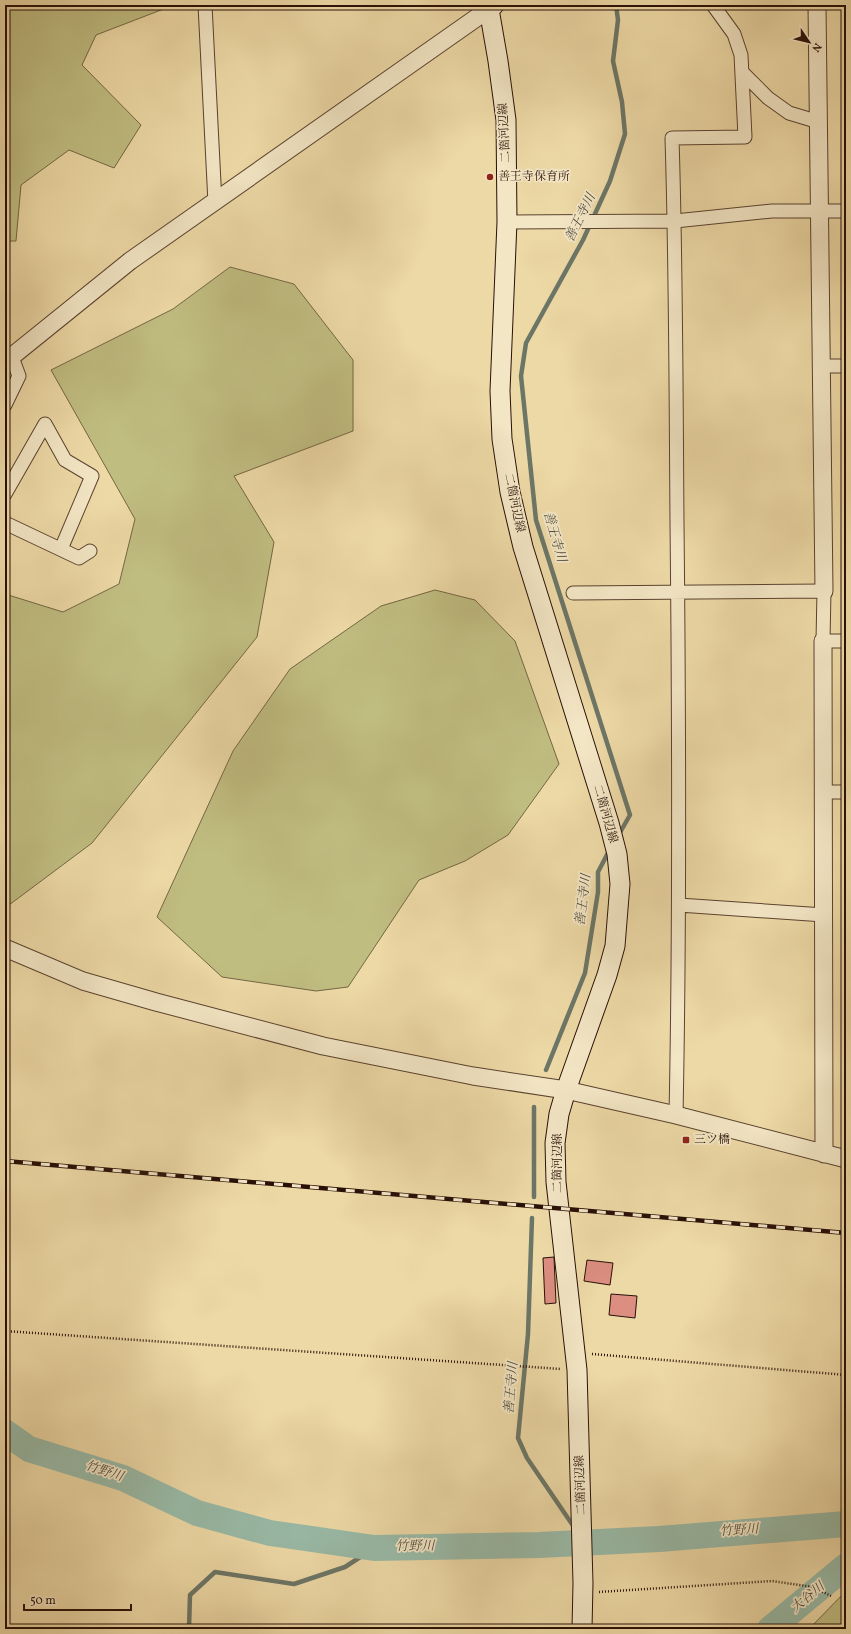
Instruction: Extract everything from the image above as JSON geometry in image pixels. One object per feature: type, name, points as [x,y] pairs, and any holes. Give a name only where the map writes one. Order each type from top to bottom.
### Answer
[{"type":"main road","name":"二箇河辺線","points":[[490,6],[506,120],[507,222],[500,391],[502,439],[510,492],[523,547],[609,823],[617,854],[620,884],[615,946],[607,976],[566,1090],[559,1114],[556,1143],[556,1182],[576,1361],[583,1588],[582,1629]]},
{"type":"street","points":[[205,5],[215,203]]},
{"type":"street","points":[[676,1115],[678,592],[675,221],[672,138],[745,137],[741,55],[734,34],[713,5]]},
{"type":"street","points":[[817,5],[824,592],[824,1154]]},
{"type":"street","points":[[5,405],[19,376],[8,359],[130,261],[215,203],[490,6]]},
{"type":"street","points":[[743,73],[768,98],[789,113],[819,122]]},
{"type":"street","points":[[507,222],[675,221],[772,211],[846,211]]},
{"type":"street","points":[[821,366],[846,366]]},
{"type":"street","points":[[5,494],[46,424],[65,460],[92,476],[61,549]]},
{"type":"street","points":[[5,523],[79,558],[90,551]]},
{"type":"street","points":[[573,593],[824,592]]},
{"type":"street","points":[[823,641],[846,641]]},
{"type":"street","points":[[823,792],[846,792]]},
{"type":"street","points":[[678,905],[824,915]]},
{"type":"street","points":[[5,948],[84,981],[156,1002],[323,1046],[473,1076],[566,1090],[676,1115],[846,1159]]},
{"type":"path","points":[[5,1331],[846,1375]]},
{"type":"path","points":[[583,1588],[772,1581],[813,1587],[831,1596]]},
{"type":"shaded area","points":[[7,5],[174,5],[96,35],[82,65],[141,125],[114,168],[69,150],[21,185],[16,241],[5,241],[5,9]]},
{"type":"shaded area","points":[[230,267],[294,284],[353,360],[353,431],[234,476],[274,542],[257,637],[92,843],[5,908],[5,594],[63,612],[119,584],[135,519],[51,370],[173,309]]},
{"type":"shaded area","points":[[435,590],[475,600],[515,641],[559,764],[508,835],[465,861],[419,880],[348,987],[316,991],[222,977],[157,917],[233,751],[290,669],[381,606]]},
{"type":"shaded area","points":[[846,1591],[846,1629],[809,1629]]},
{"type":"building","points":[[554,1257],[556,1303],[545,1304],[543,1258]]},
{"type":"building","points":[[587,1260],[613,1263],[610,1285],[584,1281]]},
{"type":"building","points":[[611,1294],[637,1296],[635,1318],[609,1315]]},
{"type":"waterway","name":"善王寺川","points":[[616,5],[618,20],[613,61],[622,102],[625,134],[610,181],[583,240],[526,343],[521,376],[536,520],[630,815],[618,836]]},
{"type":"waterway","name":"善王寺川","points":[[546,1070],[585,973],[598,892],[598,872],[610,849]]},
{"type":"waterway","name":"善王寺川","points":[[534,1107],[534,1197]]},
{"type":"waterway","name":"善王寺川","points":[[532,1218],[528,1334],[518,1438],[527,1458],[574,1527]]},
{"type":"waterway","name":"竹野川","points":[[5,1432],[29,1449],[123,1478],[197,1513],[270,1533],[374,1548],[539,1545],[659,1539],[846,1524]]},
{"type":"waterway","points":[[189,1629],[190,1595],[215,1572],[294,1584],[345,1567],[374,1548]]},
{"type":"waterway","name":"大谷川","points":[[770,1629],[846,1566]]},
{"type":"railway","points":[[5,1161],[846,1233]]},
{"type":"place","name":"善王寺保育所","points":[[490,177]]},
{"type":"place","name":"三ツ橋","points":[[686,1140]]}]
